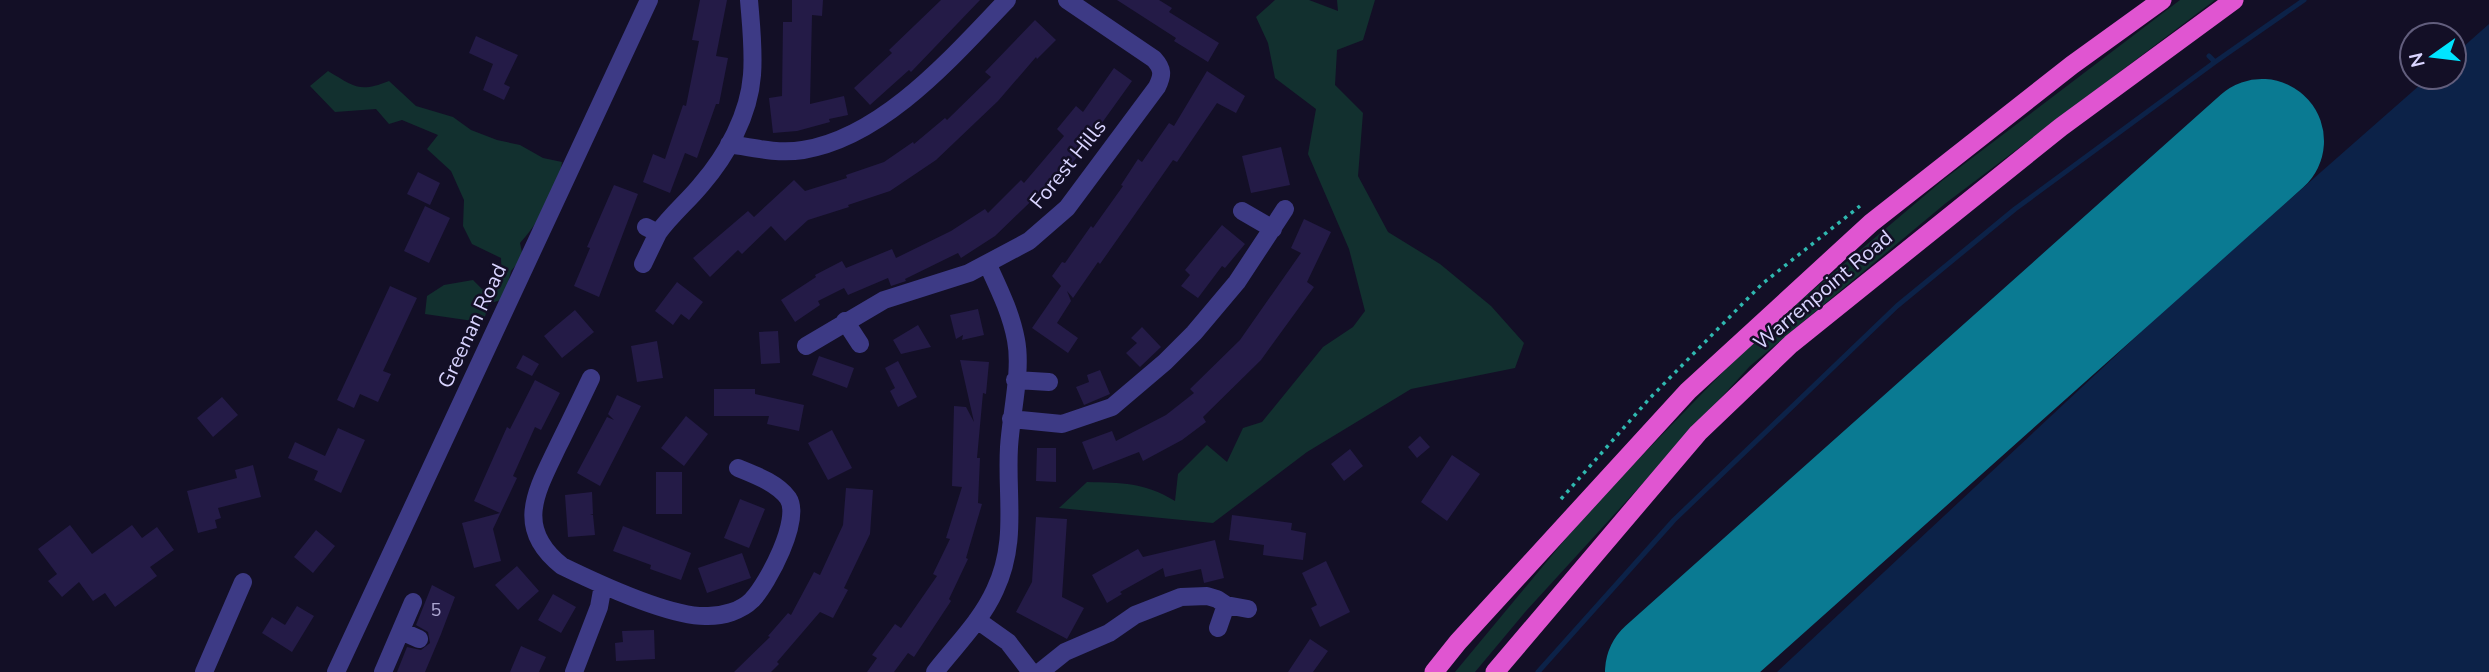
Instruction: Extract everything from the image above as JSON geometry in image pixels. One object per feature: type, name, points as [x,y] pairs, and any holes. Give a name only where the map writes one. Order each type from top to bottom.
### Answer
[{"type":"highway","name":"Warrenpoint Road","points":[[1433,672],[1708,372],[1871,223],[2072,65],[2162,0]]},
{"type":"highway","name":"Warrenpoint Road","points":[[1495,672],[1698,433],[1791,344],[2061,127],[2234,0]]},
{"type":"street","name":"Greenan Road","points":[[336,672],[649,0]]},
{"type":"street","points":[[643,264],[652,230],[670,217],[699,188],[729,144],[743,116],[750,89],[752,55],[749,0]]},
{"type":"street","points":[[729,144],[768,151],[802,150],[822,146],[859,130],[928,80],[1007,0]]},
{"type":"street","name":"Forest Hills","points":[[988,265],[1029,241],[1067,208],[1162,77],[1161,68],[1154,59],[1067,0]]},
{"type":"street","points":[[1011,419],[1062,424],[1112,407],[1165,362],[1194,333],[1237,282],[1284,209]]},
{"type":"street","points":[[1242,211],[1273,229]]},
{"type":"street","points":[[806,346],[884,300],[988,265],[1013,326],[1017,343],[1009,449],[1012,521],[1009,545],[996,588],[977,620],[935,672]]},
{"type":"street","points":[[845,321],[860,344]]},
{"type":"street","points":[[591,378],[541,480],[533,511],[534,527],[540,543],[549,556],[562,566],[603,585],[693,616],[724,614],[739,609],[752,600],[777,558],[793,512],[789,499],[779,489],[738,468]]},
{"type":"street","points":[[1016,380],[1049,382]]},
{"type":"street","points":[[204,672],[243,582]]},
{"type":"street","points":[[574,672],[599,607],[603,585]]},
{"type":"street","points":[[1040,672],[1065,652],[1109,633],[1135,615],[1181,597],[1207,596],[1226,606],[1248,609]]},
{"type":"street","points":[[383,672],[413,601]]},
{"type":"street","points":[[1218,628],[1226,606]]},
{"type":"street","points":[[977,620],[1008,642],[1020,654],[1031,672]]},
{"type":"street","points":[[401,631],[419,639]]},
{"type":"green space","points":[[1275,0],[1309,0],[1338,11],[1337,0],[1375,0],[1363,40],[1337,50],[1335,85],[1363,113],[1358,176],[1388,232],[1440,264],[1491,306],[1524,343],[1515,368],[1411,389],[1307,452],[1213,523],[1059,508],[1087,482],[1122,483],[1143,487],[1175,501],[1178,474],[1207,445],[1227,462],[1243,428],[1262,422],[1323,347],[1353,327],[1365,311],[1349,249],[1308,154],[1316,109],[1275,78],[1268,43],[1256,17]]},
{"type":"green space","points":[[2180,0],[2215,0],[1946,203],[1750,366],[1526,611],[1475,672],[1455,672],[1592,507],[1754,340],[1943,180]]},
{"type":"green space","points":[[328,71],[357,86],[371,87],[389,81],[416,106],[453,117],[471,130],[520,145],[543,158],[562,162],[547,206],[520,243],[523,257],[511,271],[504,299],[488,304],[485,317],[473,321],[425,314],[427,296],[444,285],[473,280],[482,289],[502,283],[501,258],[472,244],[463,226],[464,200],[451,171],[427,149],[438,135],[402,120],[389,124],[376,109],[335,112],[310,86]]},
{"type":"water","points":[[2489,24],[2489,672],[1777,672],[2172,303],[2413,91],[2468,91],[2468,43]]},
{"type":"building","points":[[700,0],[727,0],[716,56],[728,58],[719,104],[716,104],[697,158],[685,153],[670,193],[643,182],[653,154],[665,159],[683,105],[686,106],[699,41],[692,40]]},
{"type":"building","points":[[792,0],[823,0],[822,16],[812,15],[810,104],[844,96],[848,115],[797,131],[773,133],[769,98],[782,96],[783,22],[792,22]]},
{"type":"building","points":[[941,0],[980,0],[911,72],[909,70],[870,105],[854,88],[892,53],[889,50]]},
{"type":"building","points":[[1117,0],[1159,0],[1172,8],[1169,12],[1219,43],[1208,62]]},
{"type":"building","points":[[1035,20],[1056,40],[1037,59],[1036,57],[998,101],[936,160],[890,191],[808,220],[785,241],[771,226],[742,254],[738,250],[710,277],[693,258],[748,211],[754,217],[794,180],[805,191],[847,178],[846,175],[884,162],[913,142],[914,144],[945,118],[947,120],[991,77],[985,72]]},
{"type":"building","points":[[476,36],[518,55],[504,84],[510,87],[504,100],[483,90],[493,64],[469,53]]},
{"type":"building","points":[[1114,68],[1132,81],[1099,127],[1101,128],[1057,186],[1051,182],[995,236],[961,258],[958,253],[905,279],[906,281],[891,286],[888,278],[848,295],[844,288],[818,301],[820,305],[795,322],[781,300],[816,277],[815,275],[842,261],[846,268],[892,249],[896,258],[951,231],[985,209],[988,213],[1021,180],[1024,183],[1064,136],[1057,129],[1076,106],[1083,112]]},
{"type":"building","points":[[1207,71],[1245,96],[1236,113],[1217,103],[1177,162],[1173,160],[1073,298],[1067,291],[1071,301],[1057,323],[1078,338],[1068,353],[1032,328],[1061,286],[1052,276],[1062,262],[1065,263],[1091,226],[1093,228],[1123,186],[1121,185],[1138,159],[1142,162],[1169,123],[1174,126]]},
{"type":"building","points":[[1281,147],[1290,185],[1251,193],[1242,156]]},
{"type":"building","points":[[418,172],[440,183],[430,205],[407,194]]},
{"type":"building","points":[[614,185],[638,194],[599,297],[574,286],[590,248],[587,247]]},
{"type":"building","points":[[425,206],[450,218],[429,263],[404,251]]},
{"type":"building","points":[[1304,219],[1331,232],[1307,282],[1314,287],[1261,360],[1203,417],[1206,422],[1182,440],[1143,461],[1139,452],[1093,470],[1082,442],[1112,431],[1116,441],[1166,415],[1194,393],[1190,389],[1240,340],[1301,253],[1291,248]]},
{"type":"building","points":[[1222,225],[1245,244],[1225,268],[1222,266],[1198,298],[1181,286],[1190,275],[1185,270]]},
{"type":"building","points":[[677,282],[703,302],[689,320],[681,314],[673,325],[655,311]]},
{"type":"building","points":[[390,286],[417,298],[383,371],[391,374],[378,402],[360,394],[354,408],[337,400]]},
{"type":"building","points":[[978,309],[984,335],[962,340],[963,335],[956,339],[950,315]]},
{"type":"building","points":[[575,310],[594,332],[562,358],[544,336]]},
{"type":"building","points":[[918,325],[931,347],[901,354],[893,340]]},
{"type":"building","points":[[1142,327],[1161,347],[1140,367],[1126,353],[1137,343],[1131,338]]},
{"type":"building","points":[[778,331],[780,363],[761,364],[759,332]]},
{"type":"building","points":[[657,341],[663,378],[637,382],[631,346]]},
{"type":"building","points":[[523,355],[539,364],[532,376],[516,368]]},
{"type":"building","points":[[819,356],[854,368],[847,388],[812,375]]},
{"type":"building","points":[[960,360],[989,362],[986,394],[983,393],[977,458],[980,458],[978,503],[982,504],[966,558],[968,559],[949,599],[951,601],[914,657],[908,653],[894,672],[867,672],[877,658],[872,655],[895,624],[901,628],[937,576],[933,574],[950,539],[946,538],[962,487],[952,486],[954,406],[966,407],[974,422]]},
{"type":"building","points":[[898,361],[917,397],[898,407],[890,391],[895,388],[885,368]]},
{"type":"building","points":[[1100,370],[1110,394],[1084,405],[1076,387],[1089,382],[1087,375]]},
{"type":"building","points":[[535,380],[560,393],[541,430],[535,427],[513,476],[517,478],[493,529],[501,561],[474,568],[462,523],[500,513],[474,501],[507,427],[510,429]]},
{"type":"building","points":[[714,389],[755,389],[755,394],[804,405],[799,431],[767,424],[769,416],[714,416]]},
{"type":"building","points":[[617,395],[641,406],[600,486],[577,473],[607,417],[614,420],[608,414]]},
{"type":"building","points":[[222,397],[238,415],[213,437],[197,418]]},
{"type":"building","points":[[686,416],[708,434],[684,466],[661,448]]},
{"type":"building","points":[[338,428],[365,440],[341,493],[314,480],[318,471],[288,458],[295,442],[325,456]]},
{"type":"building","points":[[832,430],[852,468],[828,480],[808,443]]},
{"type":"building","points":[[1420,436],[1430,447],[1417,458],[1408,447]]},
{"type":"building","points":[[1037,448],[1056,448],[1056,482],[1036,481]]},
{"type":"building","points":[[1350,449],[1363,466],[1344,481],[1331,464]]},
{"type":"building","points":[[1452,455],[1480,474],[1447,521],[1421,502]]},
{"type":"building","points":[[253,465],[261,497],[218,508],[221,518],[215,520],[217,528],[198,533],[187,491],[237,478],[235,470]]},
{"type":"building","points":[[656,472],[682,472],[682,514],[656,514]]},
{"type":"building","points":[[846,488],[873,490],[870,534],[844,588],[848,590],[833,618],[820,612],[771,672],[734,672],[770,637],[768,636],[788,613],[791,615],[814,572],[820,575],[843,525]]},
{"type":"building","points":[[592,492],[593,514],[590,514],[593,515],[595,535],[568,537],[565,495]]},
{"type":"building","points":[[740,499],[765,509],[749,548],[724,538]]},
{"type":"building","points":[[1232,515],[1292,523],[1291,530],[1306,533],[1303,560],[1263,555],[1264,545],[1229,540]]},
{"type":"building","points":[[1036,517],[1067,519],[1062,597],[1084,608],[1067,639],[1016,612],[1032,582]]},
{"type":"building","points":[[70,525],[92,554],[132,525],[142,538],[157,527],[174,550],[150,567],[157,576],[115,607],[105,593],[93,601],[79,582],[62,597],[48,581],[57,574],[38,549]]},
{"type":"building","points":[[623,526],[691,553],[681,580],[613,551]]},
{"type":"building","points":[[316,530],[335,546],[313,573],[294,557]]},
{"type":"building","points":[[1215,540],[1224,578],[1204,583],[1201,569],[1165,577],[1163,568],[1120,592],[1122,594],[1107,603],[1092,575],[1138,549],[1143,557]]},
{"type":"building","points":[[742,553],[751,578],[707,593],[698,568]]},
{"type":"building","points":[[1326,561],[1350,612],[1320,627],[1311,608],[1317,605],[1302,573]]},
{"type":"building","points":[[517,566],[539,591],[518,610],[495,585]]},
{"type":"building","points":[[432,585],[455,597],[441,634],[425,672],[397,672],[407,647],[421,650],[430,643],[428,632],[416,625]]},
{"type":"building","points":[[553,594],[576,607],[561,633],[538,620]]},
{"type":"building","points":[[297,606],[314,616],[292,652],[262,633],[272,617],[285,625]]},
{"type":"building","points":[[654,630],[655,659],[616,661],[615,643],[623,642],[622,631]]},
{"type":"building","points":[[1310,639],[1328,651],[1313,672],[1288,672]]},
{"type":"building","points":[[521,646],[546,657],[539,672],[510,672]]},
{"type":"waterway","points":[[2209,56],[2215,62],[2304,0]]},
{"type":"waterway","points":[[1538,672],[1674,520],[1897,306],[2015,209],[2215,62]]},
{"type":"runway","points":[[1667,672],[2262,141]]}]
